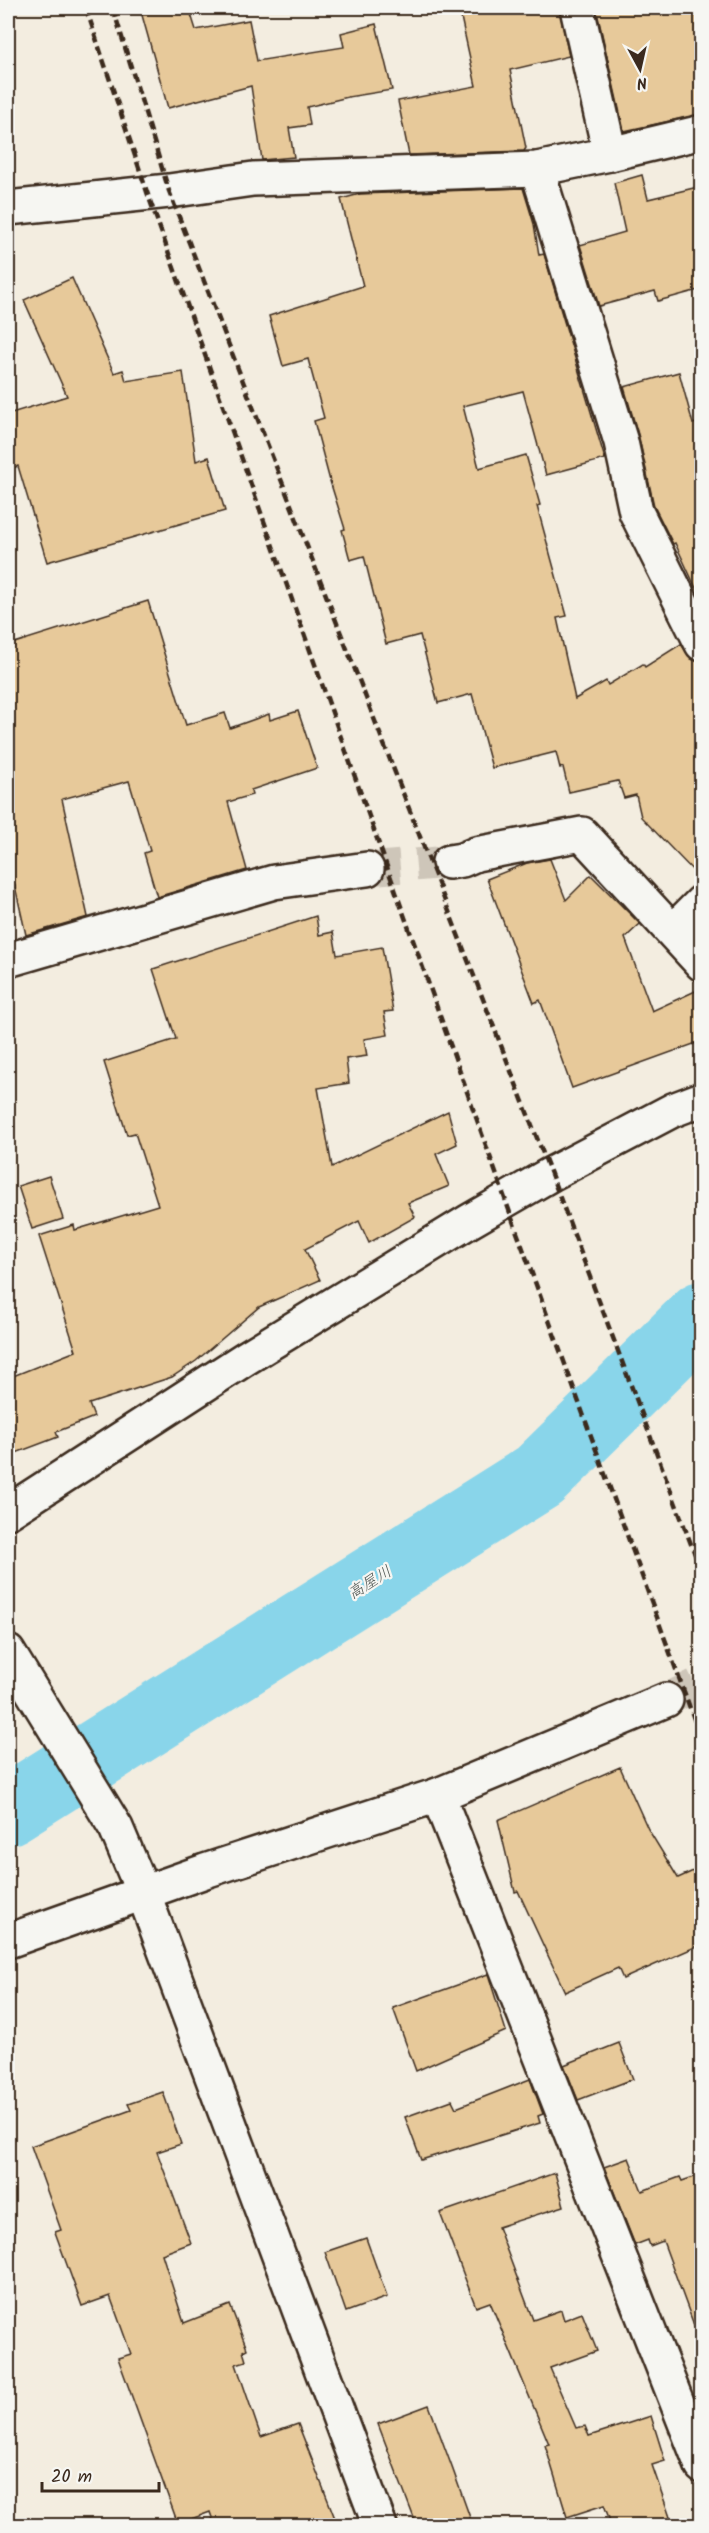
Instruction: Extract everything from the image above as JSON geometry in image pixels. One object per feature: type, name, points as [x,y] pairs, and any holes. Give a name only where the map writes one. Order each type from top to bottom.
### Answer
[{"type":"street","points":[[577,8],[610,154]]},
{"type":"street","points":[[8,208],[169,191],[253,178],[537,169],[702,132]]},
{"type":"street","points":[[537,169],[621,442],[636,512],[702,644]]},
{"type":"street","points":[[449,862],[476,854],[582,834],[702,964]]},
{"type":"street","points":[[8,960],[274,882],[368,869]]},
{"type":"street","points":[[673,931],[702,902]]},
{"type":"street","points":[[8,1512],[246,1358],[468,1222],[552,1174],[673,1110],[702,1100]]},
{"type":"street","points":[[8,1652],[116,1828],[380,2526]]},
{"type":"street","points":[[8,1941],[142,1892],[438,1795],[666,1700]]},
{"type":"street","points":[[438,1795],[702,2466]]},
{"type":"building","points":[[140,8],[189,8],[196,30],[249,20],[257,61],[344,47],[341,33],[376,24],[392,90],[307,107],[310,125],[289,128],[294,157],[262,160],[251,86],[168,108]]},
{"type":"building","points":[[459,8],[559,8],[569,56],[510,70],[526,148],[524,151],[409,155],[398,101],[476,86]]},
{"type":"building","points":[[596,8],[702,8],[702,114],[624,131]]},
{"type":"building","points":[[642,175],[648,199],[702,186],[702,289],[658,301],[655,291],[599,306],[580,245],[625,232],[614,183]]},
{"type":"building","points":[[523,188],[534,224],[539,255],[544,254],[605,459],[546,475],[523,391],[463,406],[479,468],[526,455],[540,505],[537,506],[567,616],[557,618],[575,699],[606,681],[608,685],[643,664],[645,667],[681,644],[691,659],[702,663],[702,880],[641,817],[636,795],[624,798],[618,781],[569,792],[563,767],[560,768],[556,752],[492,768],[472,694],[438,703],[420,635],[386,644],[364,556],[350,560],[342,530],[345,529],[314,421],[324,418],[308,359],[283,366],[269,316],[363,286],[341,199],[360,194]]},
{"type":"building","points":[[72,278],[114,373],[123,370],[126,381],[183,372],[196,461],[209,457],[225,511],[47,562],[18,466],[8,470],[8,414],[67,396],[24,300]]},
{"type":"building","points":[[679,372],[693,424],[702,421],[702,601],[675,543],[673,544],[654,506],[639,438],[624,387]]},
{"type":"building","points":[[148,601],[186,725],[225,713],[230,728],[269,714],[270,720],[298,711],[317,768],[251,790],[252,795],[228,802],[247,870],[157,897],[144,853],[150,851],[129,781],[62,799],[88,917],[26,935],[8,855],[8,645]]},
{"type":"building","points":[[550,859],[566,900],[591,875],[640,924],[625,938],[652,1011],[702,988],[702,1041],[572,1088],[540,1000],[534,1003],[487,879],[527,863]]},
{"type":"building","points":[[316,916],[319,935],[333,932],[337,955],[382,947],[393,1011],[384,1012],[388,1035],[364,1039],[367,1056],[346,1059],[349,1083],[318,1088],[332,1167],[448,1111],[457,1144],[436,1154],[449,1186],[408,1203],[415,1217],[369,1243],[359,1221],[305,1249],[320,1280],[259,1307],[196,1361],[172,1377],[89,1404],[94,1417],[56,1432],[58,1437],[8,1456],[8,1378],[76,1351],[39,1236],[74,1225],[75,1230],[158,1205],[135,1133],[127,1135],[104,1062],[176,1039],[153,969]]},
{"type":"building","points":[[49,1176],[63,1219],[32,1229],[18,1186]]},
{"type":"building","points":[[620,1767],[648,1829],[678,1878],[702,1867],[702,1944],[623,1979],[618,1968],[565,1992],[518,1891],[515,1892],[498,1820]]},
{"type":"building","points":[[488,1974],[506,2031],[416,2071],[393,2008]]},
{"type":"building","points":[[619,2043],[633,2079],[578,2100],[564,2065]]},
{"type":"building","points":[[530,2079],[543,2114],[538,2116],[540,2123],[421,2160],[405,2117],[452,2100],[456,2108]]},
{"type":"building","points":[[163,2092],[181,2144],[157,2152],[191,2243],[162,2254],[184,2323],[230,2305],[247,2349],[243,2351],[246,2361],[236,2364],[261,2437],[298,2424],[338,2526],[215,2526],[210,2512],[178,2524],[118,2358],[131,2354],[110,2296],[82,2306],[55,2232],[61,2230],[31,2146],[131,2110],[128,2104]]},
{"type":"building","points":[[629,2158],[642,2191],[680,2177],[682,2181],[702,2174],[702,2336],[698,2336],[663,2241],[650,2246],[648,2240],[635,2245],[604,2167]]},
{"type":"building","points":[[555,2173],[564,2206],[498,2227],[533,2320],[561,2310],[564,2320],[582,2313],[597,2351],[550,2368],[576,2428],[585,2426],[589,2436],[651,2416],[665,2461],[652,2465],[673,2526],[612,2526],[604,2505],[567,2517],[545,2445],[549,2444],[490,2302],[476,2307],[440,2213]]},
{"type":"building","points":[[366,2238],[387,2297],[346,2312],[325,2252]]},
{"type":"building","points":[[429,2405],[473,2526],[417,2526],[378,2424]]},
{"type":"waterway","name":"高屋川","points":[[8,1810],[539,1476],[702,1316]]},
{"type":"tunnel","points":[[367,869],[449,862]]},
{"type":"tunnel","points":[[666,1700],[702,1682]]},
{"type":"railway","points":[[86,8],[147,192],[514,1224],[702,1741]]},
{"type":"railway","points":[[113,8],[169,191],[551,1174],[702,1573]]}]
